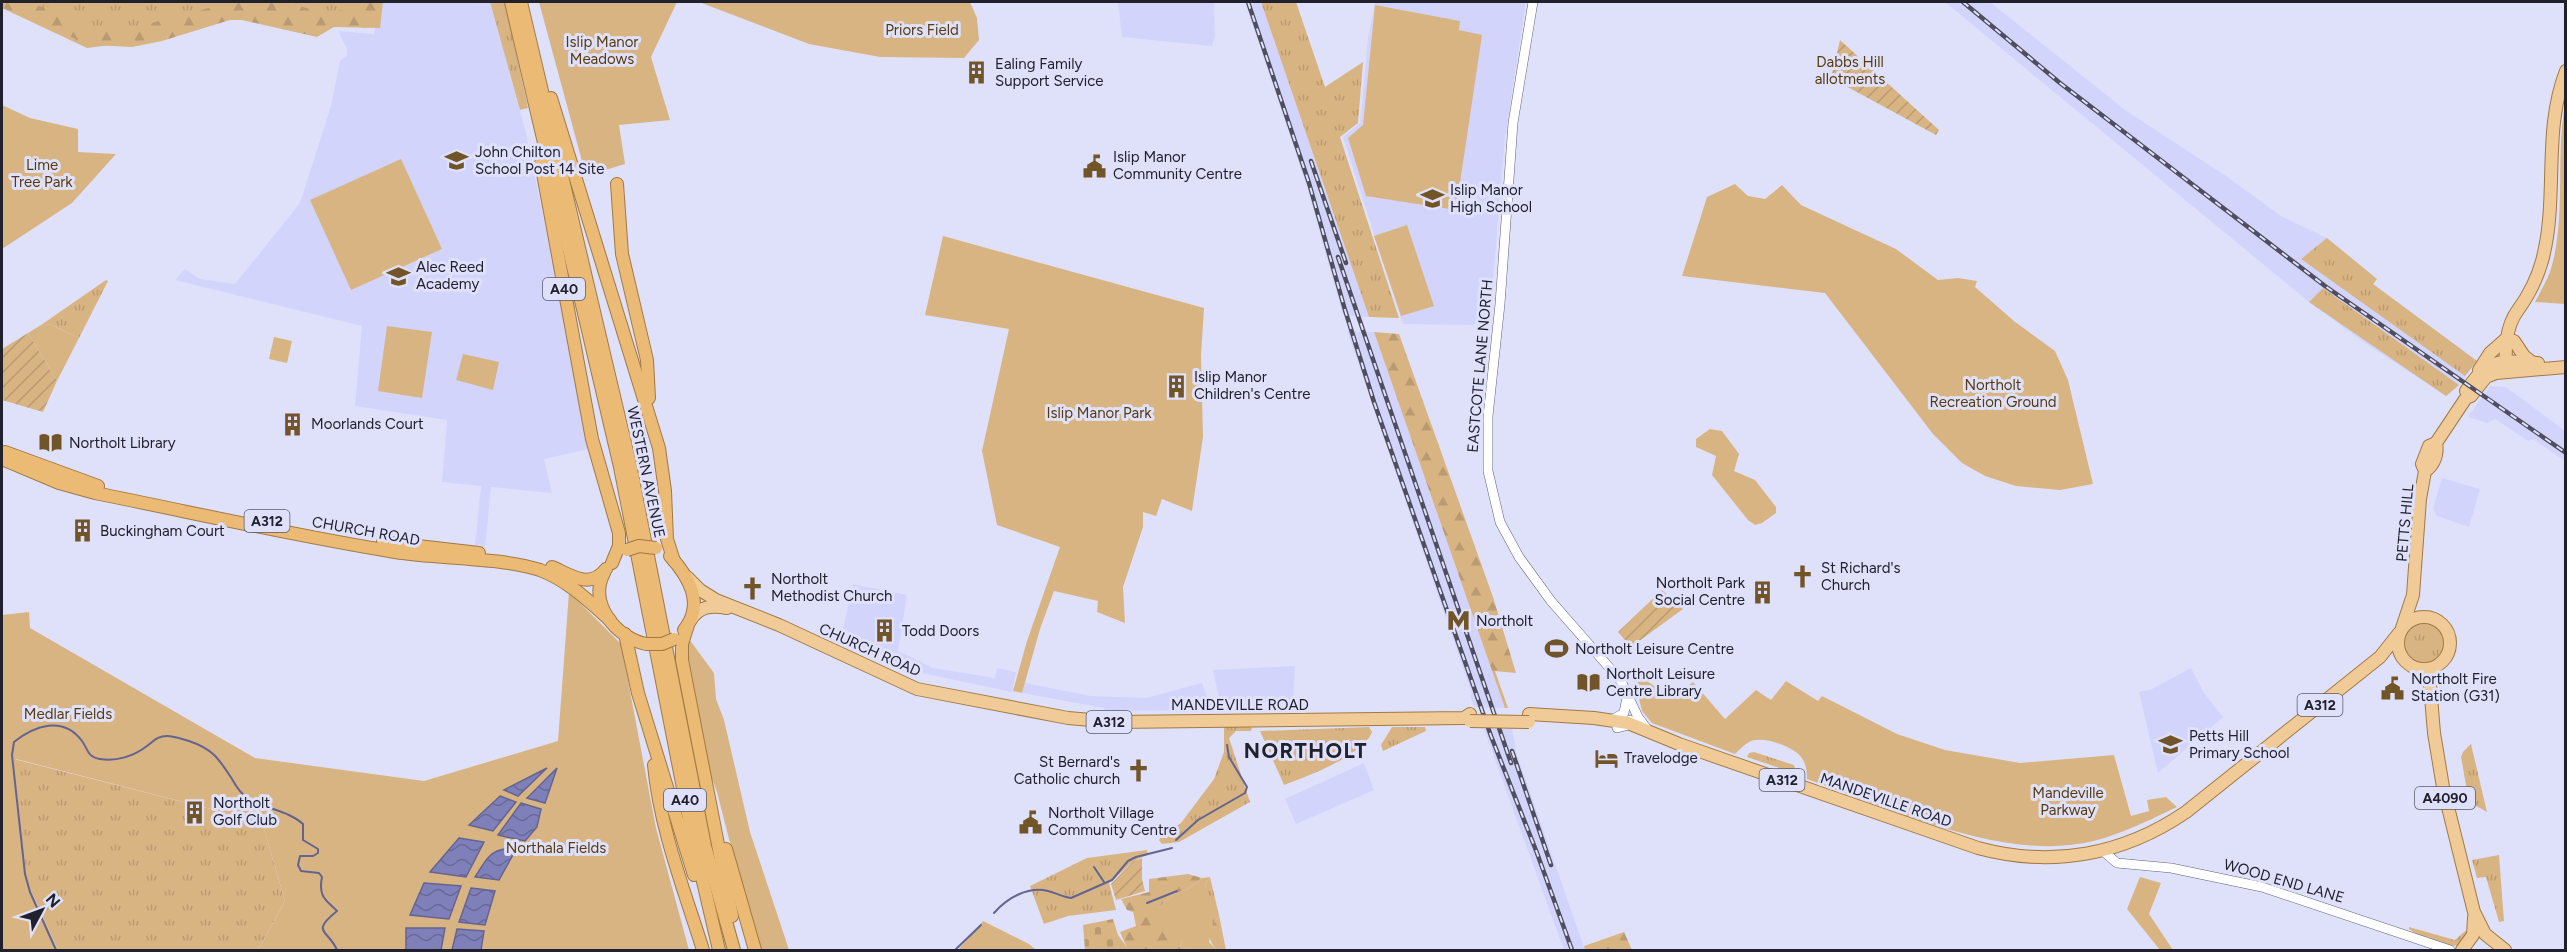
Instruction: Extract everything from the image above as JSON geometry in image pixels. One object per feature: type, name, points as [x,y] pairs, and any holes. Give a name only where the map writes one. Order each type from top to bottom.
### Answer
[{"type":"highway","name":"A40","points":[[517,4],[650,417],[662,465],[667,539],[674,561]]},
{"type":"highway","name":"A40","points":[[517,4],[592,439],[619,533],[619,546],[609,566]]},
{"type":"highway","name":"WESTERN AVENUE","points":[[517,4],[620,467],[693,839],[719,951]]},
{"type":"highway","name":"WESTERN AVENUE","points":[[517,4],[630,464],[705,846],[736,951]]},
{"type":"highway","points":[[616,184],[622,254],[647,360],[650,417]]},
{"type":"highway","name":"CHURCH ROAD","points":[[2,450],[97,486],[290,526],[371,540],[531,560],[580,580],[595,580],[609,566]]},
{"type":"highway","name":"CHURCH ROAD","points":[[2,459],[58,483],[95,493],[334,542],[427,556],[530,567],[548,573],[568,584],[610,620]]},
{"type":"highway","name":"A312","points":[[639,546],[656,548],[668,554],[686,576],[694,592],[694,609],[689,623],[674,639],[662,644],[636,642],[610,620],[603,610],[599,596],[601,581],[609,566],[627,550],[639,546]]},
{"type":"highway","name":"A40","points":[[689,623],[682,644],[682,660],[736,951]]},
{"type":"highway","name":"A40","points":[[625,634],[638,693],[719,951]]},
{"type":"highway","points":[[652,740],[658,800],[703,951]]},
{"type":"highway","points":[[703,767],[755,951]]},
{"type":"main road","points":[[2509,367],[2510,340],[2541,262],[2546,237],[2552,123],[2565,71]]},
{"type":"main road","points":[[2510,340],[2533,363]]},
{"type":"main road","points":[[2477,374],[2487,358],[2510,340]]},
{"type":"main road","name":"A312","points":[[2549,367],[2545,364],[2533,363],[2509,367],[2489,375],[2471,396],[2466,398],[2465,392],[2477,374],[2488,365],[2509,367],[2545,370],[2549,367],[2565,367]]},
{"type":"main road","name":"PETTS HILL","points":[[2103,851],[2138,840],[2186,812],[2380,657],[2401,630],[2411,606],[2425,471],[2422,464],[2429,446],[2436,442],[2466,398]]},
{"type":"main road","name":"A312","points":[[686,576],[710,597],[748,613]]},
{"type":"main road","name":"PETTS HILL","points":[[2415,579],[2420,604],[2435,619]]},
{"type":"main road","name":"A312","points":[[689,623],[696,612],[710,607],[748,613]]},
{"type":"main road","name":"CHURCH ROAD","points":[[748,613],[916,689],[1018,709]]},
{"type":"main road","points":[[2420,617],[2435,619],[2446,628],[2450,638],[2450,648],[2446,658],[2433,668],[2423,669],[2409,664],[2399,651],[2401,630],[2410,621],[2420,617]]},
{"type":"main road","points":[[2380,657],[2392,654],[2409,664],[2427,677],[2431,690]]},
{"type":"main road","name":"A4090","points":[[2446,658],[2433,676],[2431,690],[2434,734],[2445,796],[2472,905],[2475,930],[2464,947]]},
{"type":"main road","name":"MANDEVILLE ROAD","points":[[1018,709],[1103,722],[1468,718],[1624,720],[1666,739]]},
{"type":"main road","name":"MANDEVILLE ROAD","points":[[1624,720],[1666,739],[1987,850],[2016,855],[2055,857],[2103,851]]},
{"type":"main road","name":"A4090","points":[[2472,905],[2487,938]]},
{"type":"main road","points":[[2464,947],[2477,935],[2487,938],[2505,951]]},
{"type":"street","name":"EASTCOTE LANE NORTH","points":[[1533,2],[1513,123],[1500,304],[1488,416],[1488,471],[1500,522],[1519,557],[1534,580],[1621,681],[1625,690],[1624,720],[1638,717],[1647,729]]},
{"type":"street","name":"WOOD END LANE","points":[[2103,851],[2117,863],[2171,868],[2262,887],[2450,951]]},
{"type":"street","name":"WOOD END LANE","points":[[2421,942],[2434,951]]},
{"type":"shaded area","name":"Alec Reed Academy","points":[[381,2],[490,2],[525,129],[572,355],[589,449],[544,459],[552,493],[491,487],[485,547],[479,544],[475,546],[481,486],[442,482],[447,420],[355,406],[362,326],[175,280],[185,269],[200,279],[235,284],[300,203],[331,106],[340,61],[347,55],[347,49],[338,31],[374,34]]},
{"type":"shaded area","points":[[1118,2],[1214,2],[1215,37],[1212,46],[1122,37]]},
{"type":"shaded area","points":[[1245,2],[1261,2],[1369,317],[1343,315],[1306,184]]},
{"type":"shaded area","name":"Islip Manor High School","points":[[1375,2],[1526,2],[1505,138],[1490,317],[1472,325],[1403,324],[1343,137],[1360,123],[1368,38]]},
{"type":"shaded area","points":[[1945,2],[1990,2],[2125,110],[2226,176],[2281,216],[2327,238],[2377,279],[2373,284],[2477,361],[2459,385],[2446,396],[2368,345],[2309,302]]},
{"type":"shaded area","points":[[1347,331],[1374,332],[1505,708],[1474,707],[1470,695],[1472,694]]},
{"type":"shaded area","points":[[2490,386],[2506,387],[2565,431],[2565,461],[2533,439],[2528,441],[2495,419],[2488,423],[2468,417]]},
{"type":"shaded area","points":[[2442,478],[2480,489],[2469,527],[2437,516],[2433,509]]},
{"type":"shaded area","points":[[853,584],[907,595],[898,651],[933,668],[995,678],[997,668],[1016,672],[1012,692],[922,673],[841,638]]},
{"type":"shaded area","points":[[1295,666],[1293,702],[1220,703],[1213,670]]},
{"type":"shaded area","name":"Petts Hill Primary School","points":[[2191,668],[2204,693],[2223,717],[2158,773],[2139,692],[2152,689]]},
{"type":"shaded area","points":[[1025,683],[1091,696],[1146,698],[1202,683],[1208,700],[1197,710],[1105,711],[1104,708],[1022,693]]},
{"type":"shaded area","points":[[1484,729],[1512,729],[1516,752],[1585,950],[1564,950]]},
{"type":"shaded area","points":[[1364,763],[1374,790],[1296,824],[1285,799]]},
{"type":"green space","points":[[2,2],[372,2],[367,28],[241,12],[134,42],[87,48],[2,8]]},
{"type":"green space","points":[[2,2],[12,2],[23,6],[57,7],[81,25],[121,34],[137,34],[151,23],[226,2],[287,2],[325,14],[346,9],[355,2],[383,2],[380,28],[334,27],[317,37],[242,20],[230,20],[162,41],[132,47],[90,45],[2,7]]},
{"type":"green space","points":[[490,2],[505,2],[528,108],[520,110]]},
{"type":"green space","name":"Islip Manor Meadows","points":[[539,2],[677,2],[651,57],[670,120],[619,125],[625,164],[586,176]]},
{"type":"green space","name":"Priors Field","points":[[699,2],[970,2],[977,18],[979,40],[964,58],[880,57],[809,44]]},
{"type":"green space","points":[[1261,2],[1296,2],[1325,87],[1363,62],[1358,123],[1340,137],[1399,318],[1369,317]]},
{"type":"green space","points":[[1375,5],[1460,21],[1459,30],[1482,35],[1456,210],[1366,196],[1348,138],[1363,125]]},
{"type":"green space","name":"Dabbs Hill allotments","points":[[1840,40],[1939,130],[1936,135],[1831,78]]},
{"type":"green space","name":"Lime Tree Park","points":[[2,105],[30,118],[78,129],[78,152],[116,154],[72,203],[2,249]]},
{"type":"green space","points":[[2565,105],[2565,304],[2535,302],[2550,272],[2555,252],[2560,210],[2561,146]]},
{"type":"green space","points":[[401,159],[442,249],[351,290],[310,200]]},
{"type":"green space","name":"Northolt Recreation Ground","points":[[1735,184],[1748,196],[1765,199],[1782,185],[1801,205],[1896,249],[1938,280],[1958,278],[1977,281],[1975,287],[2014,321],[2055,351],[2068,380],[2093,484],[2060,490],[2016,486],[1985,476],[1962,463],[1933,434],[1825,293],[1682,276],[1707,197]]},
{"type":"green space","points":[[1407,225],[1434,306],[1401,316],[1374,236]]},
{"type":"green space","name":"Islip Manor Park","points":[[943,236],[1204,308],[1201,355],[1203,437],[1192,511],[1162,499],[1156,516],[1143,512],[1143,527],[1123,587],[1125,623],[1097,612],[1098,601],[1054,591],[1040,629],[1022,693],[1013,691],[1027,641],[1060,547],[997,525],[982,451],[1009,329],[925,315]]},
{"type":"green space","points":[[2327,238],[2377,279],[2373,284],[2477,361],[2465,376],[2301,259]]},
{"type":"green space","points":[[106,280],[108,281],[79,338],[49,324],[43,328],[41,325]]},
{"type":"green space","points":[[2323,288],[2459,385],[2446,396],[2309,302]]},
{"type":"green space","points":[[49,324],[79,338],[57,381],[28,333],[41,325],[43,327]]},
{"type":"green space","points":[[387,326],[432,332],[422,398],[378,391]]},
{"type":"green space","points":[[1374,332],[1399,334],[1493,597],[1516,673],[1495,671],[1508,708],[1505,708]]},
{"type":"green space","points":[[28,333],[57,381],[43,412],[2,400],[2,349]]},
{"type":"green space","points":[[274,337],[292,341],[287,363],[269,359]]},
{"type":"green space","points":[[463,354],[499,362],[493,390],[456,380]]},
{"type":"green space","points":[[1710,429],[1722,431],[1739,454],[1734,471],[1755,480],[1776,507],[1776,513],[1762,523],[1755,525],[1748,520],[1712,475],[1716,456],[1696,447],[1696,439]]},
{"type":"green space","points":[[1662,590],[1683,609],[1631,647],[1618,632]]},
{"type":"green space","name":"Northala Fields","points":[[569,592],[621,644],[656,828],[689,950],[258,950],[285,901],[262,822],[16,759],[27,882],[58,950],[2,950],[2,615],[29,612],[30,628],[255,758],[424,781],[558,741]]},
{"type":"green space","points":[[2424,621],[2439,628],[2446,643],[2439,658],[2424,665],[2409,658],[2402,643],[2409,628]]},
{"type":"green space","points":[[689,639],[714,673],[716,699],[724,720],[750,832],[789,950],[761,950],[742,890],[717,792],[707,765],[688,666],[687,643]]},
{"type":"green space","name":"Mandeville Parkway","points":[[1640,676],[1673,699],[1693,682],[1725,719],[1756,690],[1771,700],[1786,681],[1818,701],[1822,696],[1897,734],[1945,750],[2020,763],[2114,755],[2131,816],[2149,811],[2147,800],[2166,797],[2177,807],[2098,840],[2070,845],[2038,846],[1971,835],[1903,815],[1807,779],[1806,767],[1801,757],[1791,749],[1777,743],[1754,740],[1735,754],[1652,723],[1642,711],[1636,686]]},
{"type":"green space","points":[[1224,726],[1252,728],[1251,731],[1236,731],[1229,738],[1250,802],[1179,842],[1162,844],[1159,840],[1161,836],[1181,823],[1214,779],[1224,752]]},
{"type":"green space","points":[[1369,727],[1372,732],[1367,741],[1347,757],[1284,785],[1260,731]]},
{"type":"green space","points":[[1392,727],[1425,727],[1426,731],[1383,751],[1381,745]]},
{"type":"green space","points":[[2471,744],[2487,812],[2469,802],[2461,757]]},
{"type":"green space","points":[[1754,752],[1794,765],[1797,774],[1747,757],[1749,753]]},
{"type":"green space","points":[[10,758],[262,822],[285,901],[258,950],[58,950],[27,882]]},
{"type":"green space","points":[[1147,850],[1148,855],[1131,864],[1109,883],[1116,910],[1068,916],[1044,924],[1030,886],[1087,858]]},
{"type":"green space","points":[[2499,855],[2504,921],[2499,922],[2486,877],[2477,878],[2472,860]]},
{"type":"green space","points":[[1142,858],[1142,879],[1145,891],[1116,900],[1111,884],[1134,861]]},
{"type":"green space","points":[[1188,874],[1202,878],[1188,889],[1174,894],[1158,908],[1186,934],[1180,946],[1190,950],[1128,950],[1120,932],[1136,926],[1133,912],[1127,910],[1121,899],[1149,892],[1149,879]]},
{"type":"green space","points":[[1210,877],[1219,915],[1212,928],[1205,884]]},
{"type":"green space","points":[[1210,877],[1205,884],[1211,912],[1212,928],[1209,942],[1217,950],[1190,950],[1180,947],[1185,934],[1180,931],[1168,933],[1153,922],[1158,908],[1174,894],[1188,889],[1202,878]]},
{"type":"green space","points":[[2140,877],[2161,883],[2149,914],[2173,950],[2160,950],[2127,909]]},
{"type":"green space","points":[[1219,915],[1226,950],[1217,950],[1210,937],[1211,929]]},
{"type":"green space","points":[[1113,919],[1118,935],[1129,950],[1085,950],[1083,925]]},
{"type":"green space","points":[[983,921],[1029,944],[1036,950],[958,950]]},
{"type":"green space","points":[[2409,927],[2455,940],[2465,931],[2468,932],[2461,944],[2449,947],[2428,937],[2422,938]]},
{"type":"green space","points":[[1624,932],[1632,950],[1585,950],[1584,946]]},
{"type":"water","points":[[547,768],[518,796],[504,790]]},
{"type":"water","points":[[557,768],[545,803],[527,798]]},
{"type":"water","points":[[500,796],[516,802],[493,831],[469,825]]},
{"type":"water","points":[[521,803],[541,809],[537,827],[525,841],[498,835]]},
{"type":"water","points":[[459,838],[484,842],[466,877],[430,872]]},
{"type":"water","points":[[505,849],[514,853],[499,880],[475,877],[490,855]]},
{"type":"water","points":[[424,883],[461,886],[449,919],[410,915]]},
{"type":"water","points":[[471,888],[495,891],[485,925],[459,922]]},
{"type":"water","points":[[406,928],[445,928],[441,950],[406,950]]},
{"type":"water","points":[[457,929],[484,931],[481,950],[452,950]]},
{"type":"waterway","points":[[56,950],[30,892],[25,874],[12,755],[14,742],[30,731],[48,726],[66,728],[74,733],[90,755],[100,759],[112,760],[131,755],[164,736],[189,741],[210,751],[246,797],[297,819],[303,824],[303,840],[318,849],[318,853],[313,856],[300,856],[298,865],[301,871],[319,873],[322,877],[322,894],[337,911],[324,923],[323,927],[337,950]]},
{"type":"waterway","points":[[1176,840],[1198,820],[1245,793],[1247,787],[1229,757],[1227,745]]},
{"type":"waterway","points":[[994,913],[1018,894],[1033,890],[1048,891],[1071,898],[1112,880],[1128,861],[1136,857],[1172,848]]},
{"type":"waterway","points":[[1094,867],[1104,882]]},
{"type":"waterway","points":[[1147,903],[1177,891]]},
{"type":"waterway","points":[[955,950],[981,925]]},
{"type":"railway","points":[[1248,2],[1309,183],[1374,402],[1491,736],[1572,950]]},
{"type":"railway","points":[[1963,2],[2060,83],[2325,286],[2566,453]]},
{"type":"railway","points":[[1311,161],[1346,263]]},
{"type":"railway","points":[[1338,257],[1511,763]]},
{"type":"railway","points":[[1512,751],[1551,865]]},
{"type":"place","name":"Ealing Family Support Service","points":[[977,73]]},
{"type":"place","name":"John Chilton School Post 14 Site","points":[[457,161]]},
{"type":"place","name":"Islip Manor Community Centre","points":[[1095,166]]},
{"type":"place","name":"Islip Manor High School","points":[[1432,199]]},
{"type":"place","name":"Alec Reed Academy","points":[[398,276]]},
{"type":"place","name":"Islip Manor Children's Centre","points":[[1176,386]]},
{"type":"place","name":"Moorlands Court","points":[[293,424]]},
{"type":"place","name":"Northolt Library","points":[[51,443]]},
{"type":"place","name":"Buckingham Court","points":[[82,531]]},
{"type":"place","name":"St Richard's Church","points":[[1803,577]]},
{"type":"place","name":"Northolt Methodist Church","points":[[753,588]]},
{"type":"place","name":"Northolt Park Social Centre","points":[[1763,592]]},
{"type":"place","name":"Northolt","points":[[1458,621]]},
{"type":"place","name":"Todd Doors","points":[[884,631]]},
{"type":"place","name":"Northolt Leisure Centre","points":[[1557,649]]},
{"type":"place","name":"Northolt Leisure Centre Library","points":[[1588,683]]},
{"type":"place","name":"Northolt Fire Station (G31)","points":[[2393,688]]},
{"type":"place","name":"Petts Hill Primary School","points":[[2171,745]]},
{"type":"place","name":"Travelodge","points":[[1606,758]]},
{"type":"place","name":"St Bernard's Catholic church","points":[[1138,771]]},
{"type":"place","name":"Northolt Golf Club","points":[[195,812]]},
{"type":"place","name":"Northolt Village Community Centre","points":[[1030,822]]},
{"type":"district","name":"NORTHOLT","points":[[1306,750]]},
{"type":"park label","name":"Medlar Fields","points":[[68,714]]}]
